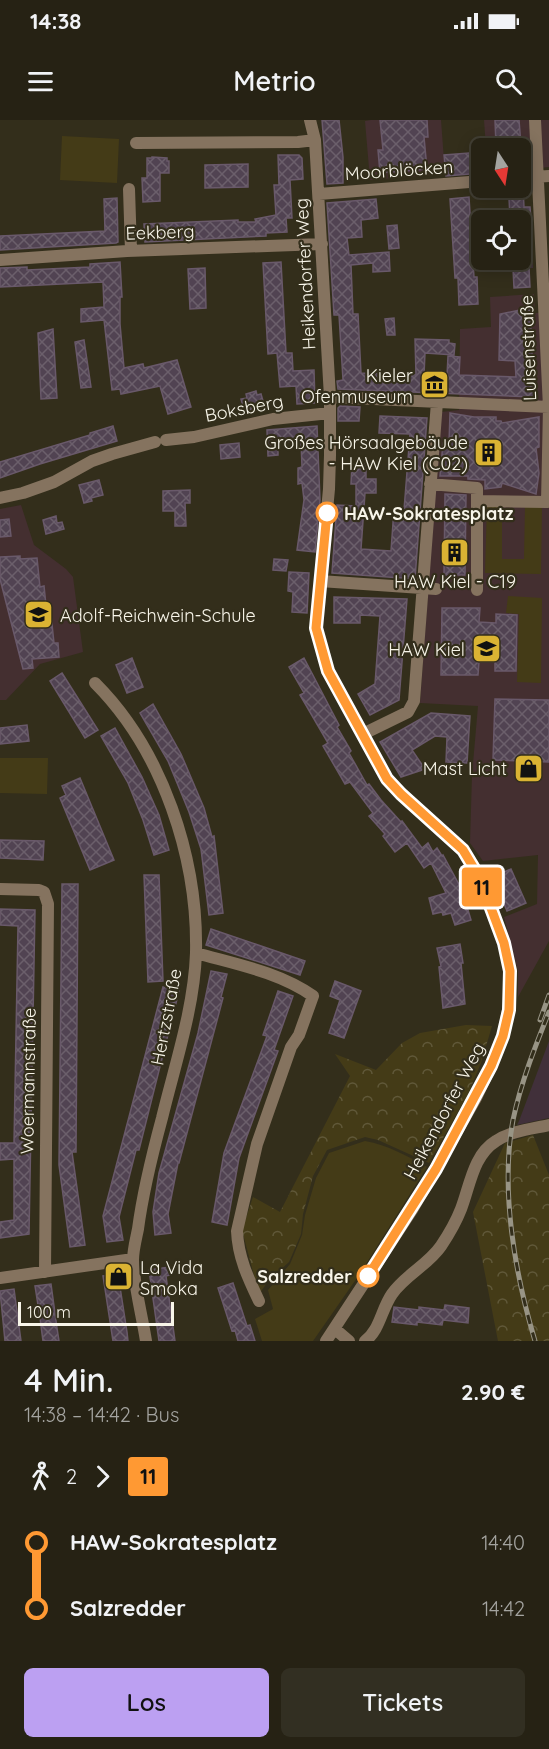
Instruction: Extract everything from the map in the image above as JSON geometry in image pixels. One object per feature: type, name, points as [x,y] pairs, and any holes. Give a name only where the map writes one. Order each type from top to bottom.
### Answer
[{"type":"street","name":"Heikendorfer Weg","points":[[310,120],[315,140],[319,194],[330,397],[329,489],[316,628],[319,645],[328,671],[387,779],[463,850],[475,870],[508,957],[510,971],[509,1005],[503,1036],[476,1098],[412,1210],[326,1341]]},
{"type":"street","name":"Luisenstraße","points":[[477,501],[547,502],[549,408],[543,176],[535,120]]},
{"type":"street","points":[[136,143],[315,140]]},
{"type":"street","name":"Moorblöcken","points":[[319,194],[471,182]]},
{"type":"street","points":[[129,189],[131,251]]},
{"type":"street","name":"Eekberg","points":[[0,260],[131,251],[322,244]]},
{"type":"street","points":[[330,397],[549,408]]},
{"type":"street","points":[[363,734],[408,712],[414,701],[430,589],[430,484],[437,402]]},
{"type":"street","name":"Boksberg","points":[[0,498],[54,482],[92,461],[160,441],[194,437],[273,419],[330,412]]},
{"type":"street","points":[[430,484],[477,488],[477,590]]},
{"type":"street","points":[[320,581],[430,589]]},
{"type":"street","name":"Hertzstraße","points":[[95,683],[116,704],[146,752],[171,808],[187,860],[192,892],[196,954],[189,1009],[147,1175],[133,1259],[146,1341]]},
{"type":"street","name":"Woermannstraße","points":[[0,889],[34,889],[44,892],[48,904],[45,1272]]},
{"type":"street","points":[[196,954],[254,969],[298,986],[313,996],[299,1035],[291,1047],[257,1144],[239,1220],[238,1245],[245,1274],[259,1301]]},
{"type":"street","points":[[364,1341],[373,1335],[389,1298],[396,1288],[440,1249],[452,1231],[475,1166],[485,1150],[512,1133],[549,1125]]},
{"type":"street","points":[[0,1278],[133,1259]]},
{"type":"street","points":[[335,1329],[349,1341]]},
{"type":"shaded area","points":[[441,120],[445,174],[370,180],[365,121]]},
{"type":"shaded area","points":[[484,120],[549,120],[549,167],[531,169],[531,138],[485,138]]},
{"type":"shaded area","points":[[531,220],[533,268],[531,268]]},
{"type":"shaded area","name":"HAW Kiel","points":[[534,294],[535,313],[549,313],[549,941],[518,997],[518,971],[504,917],[537,904],[538,855],[483,861],[470,843],[472,775],[478,706],[420,703],[441,412],[459,410],[460,329],[491,327],[490,297]]},
{"type":"shaded area","name":"Adolf-Reichwein-Schule","points":[[21,505],[34,545],[73,577],[83,652],[40,664],[6,700],[0,700],[0,509]]},
{"type":"shaded area","points":[[549,1041],[549,1118],[517,1125],[519,1121]]},
{"type":"green space","points":[[62,136],[119,139],[117,183],[60,180]]},
{"type":"green space","points":[[487,505],[502,506],[502,559],[524,559],[525,506],[542,507],[541,574],[485,573]]},
{"type":"green space","points":[[508,596],[542,598],[541,683],[517,682],[519,614],[506,613]]},
{"type":"green space","points":[[0,758],[48,758],[47,794],[0,793]]},
{"type":"green space","points":[[466,1025],[492,1026],[481,1063],[468,1094],[429,1163],[378,1140],[365,1137],[327,1150],[313,1176],[303,1214],[301,1234],[289,1262],[269,1280],[259,1294],[242,1230],[253,1197],[280,1212],[350,1076],[335,1054],[376,1070],[402,1043],[420,1033]]},
{"type":"green space","points":[[533,1135],[549,1175],[549,1341],[498,1341],[473,1212],[505,1143]]},
{"type":"green space","points":[[365,1141],[389,1148],[427,1167],[359,1275],[313,1341],[262,1341],[255,1319],[273,1309],[268,1290],[290,1264],[302,1235],[305,1215],[316,1178],[329,1153]]},
{"type":"building","points":[[322,120],[339,120],[343,183],[327,184]]},
{"type":"building","points":[[380,120],[427,120],[428,137],[424,137],[427,169],[380,173],[378,150],[383,150]]},
{"type":"building","points":[[495,120],[519,120],[520,138],[496,138]]},
{"type":"building","points":[[471,153],[471,174],[446,176],[444,155]]},
{"type":"building","points":[[278,155],[299,155],[302,158],[303,179],[290,180],[292,218],[286,218],[287,232],[266,233],[266,236],[145,242],[144,224],[238,220],[238,222],[256,222],[255,219],[276,215],[274,185],[279,185]]},
{"type":"building","points":[[147,158],[167,158],[169,173],[160,173],[160,201],[143,202],[142,178],[147,178]]},
{"type":"building","points":[[248,164],[248,187],[205,188],[205,165]]},
{"type":"building","points":[[469,197],[471,270],[474,270],[474,277],[477,277],[478,304],[459,305],[450,199]]},
{"type":"building","points":[[117,198],[118,242],[116,243],[0,250],[0,236],[105,231],[104,199]]},
{"type":"building","points":[[509,198],[524,198],[524,207],[530,207],[530,210],[510,210]]},
{"type":"building","points":[[376,199],[378,218],[361,220],[362,237],[347,238],[349,255],[389,252],[390,271],[373,272],[373,263],[351,265],[353,314],[358,314],[361,373],[416,375],[415,339],[449,340],[449,343],[455,344],[454,355],[425,353],[424,375],[447,376],[448,356],[460,357],[459,375],[516,377],[515,361],[499,360],[500,314],[530,308],[534,397],[338,389],[337,381],[343,380],[339,315],[334,315],[327,203]]},
{"type":"building","points":[[397,225],[399,248],[389,249],[387,226]]},
{"type":"building","points":[[120,262],[122,297],[120,297],[120,324],[124,368],[143,364],[144,368],[177,360],[191,407],[168,414],[160,386],[121,394],[120,389],[112,390],[104,320],[81,322],[81,309],[104,307],[103,282],[0,287],[0,268],[27,267],[27,270],[90,267],[90,264]]},
{"type":"building","points":[[281,262],[286,353],[292,353],[293,371],[314,370],[315,403],[297,404],[296,386],[280,387],[277,353],[268,354],[263,263]]},
{"type":"building","points":[[205,268],[206,308],[190,309],[188,269]]},
{"type":"building","points":[[513,270],[529,270],[530,287],[514,288]]},
{"type":"building","points":[[394,318],[395,335],[387,335],[385,319]]},
{"type":"building","points":[[53,329],[57,398],[41,399],[38,333]]},
{"type":"building","points":[[84,340],[91,387],[81,388],[75,342]]},
{"type":"building","points":[[256,391],[257,395],[261,394],[265,408],[245,413],[241,399],[247,398],[246,394]]},
{"type":"building","points":[[340,406],[360,407],[359,421],[338,421]]},
{"type":"building","name":"Großes Hörsaalgebäude - HAW Kiel (C02)","points":[[450,413],[474,417],[496,417],[496,421],[502,423],[539,417],[539,447],[536,448],[539,473],[536,494],[502,483],[501,487],[485,489],[485,480],[468,479],[468,476],[440,476],[443,443],[449,443]]},
{"type":"building","points":[[380,416],[427,418],[415,579],[332,573],[337,505],[356,506],[356,484],[351,484],[352,464],[366,464],[366,479],[376,479],[376,493],[365,493],[361,549],[391,551],[394,509],[404,510],[410,434],[379,433]]},
{"type":"building","points":[[113,426],[117,441],[0,478],[0,462]]},
{"type":"building","points":[[317,426],[320,500],[315,552],[297,550],[304,500],[302,483],[298,484],[298,468],[302,467],[301,441],[278,442],[278,455],[268,456],[267,430]]},
{"type":"building","points":[[239,443],[240,457],[221,459],[220,445]]},
{"type":"building","points":[[99,480],[103,495],[91,498],[92,501],[84,503],[79,485]]},
{"type":"building","points":[[190,490],[190,503],[185,503],[186,526],[175,526],[175,511],[163,511],[163,491]]},
{"type":"building","name":"HAW Kiel - C19","points":[[445,494],[466,495],[465,575],[444,575]]},
{"type":"building","points":[[56,516],[57,523],[62,522],[64,529],[46,534],[43,520]]},
{"type":"building","points":[[9,519],[11,536],[0,537],[0,520]]},
{"type":"building","points":[[20,556],[20,559],[37,558],[40,587],[44,586],[47,615],[51,615],[54,643],[58,643],[59,657],[32,659],[33,668],[23,669],[0,579],[0,557]]},
{"type":"building","points":[[274,559],[288,560],[286,571],[273,570]]},
{"type":"building","points":[[289,572],[309,573],[307,613],[292,612],[293,592],[288,591]]},
{"type":"building","points":[[334,597],[407,599],[399,700],[370,715],[358,694],[375,684],[380,616],[360,615],[360,623],[334,623]]},
{"type":"building","points":[[442,608],[480,608],[479,622],[496,623],[496,614],[517,615],[516,671],[495,671],[495,662],[479,662],[478,675],[441,675]]},
{"type":"building","points":[[132,658],[143,687],[127,693],[116,665]]},
{"type":"building","points":[[304,658],[339,725],[337,727],[351,751],[349,753],[367,785],[369,784],[402,821],[422,848],[428,843],[433,852],[437,848],[443,855],[462,890],[471,920],[455,925],[451,913],[433,914],[429,898],[446,893],[431,863],[424,868],[407,843],[395,852],[383,836],[385,834],[369,816],[373,813],[350,782],[345,784],[323,746],[328,743],[300,695],[304,693],[289,667]]},
{"type":"building","points":[[62,673],[98,730],[85,738],[50,681]]},
{"type":"building","points":[[495,699],[549,700],[549,762],[493,760]]},
{"type":"building","points":[[153,704],[181,754],[204,808],[212,837],[214,836],[223,913],[209,915],[201,849],[189,812],[168,761],[140,713]]},
{"type":"building","points":[[431,713],[470,716],[467,763],[446,762],[447,737],[435,736],[412,750],[425,769],[401,777],[380,742]]},
{"type":"building","points":[[27,725],[29,741],[0,744],[0,728]]},
{"type":"building","points":[[115,728],[142,777],[159,815],[169,850],[154,855],[128,783],[101,736]]},
{"type":"building","points":[[80,778],[114,860],[90,870],[60,798],[66,795],[62,786]]},
{"type":"building","points":[[0,840],[44,841],[43,860],[0,858]]},
{"type":"building","points":[[511,869],[526,903],[507,911],[493,877]]},
{"type":"building","points":[[144,875],[159,875],[163,981],[148,982]]},
{"type":"building","points":[[62,884],[78,884],[76,1152],[72,1152],[85,1245],[70,1247],[59,1165]]},
{"type":"building","points":[[0,909],[35,910],[29,1234],[0,1238],[0,1222],[14,1220],[14,1159],[0,1160],[0,1143],[14,1143],[18,926],[0,925]]},
{"type":"building","points":[[211,929],[305,961],[300,975],[206,945]]},
{"type":"building","points":[[460,944],[465,1004],[443,1008],[439,967],[441,966],[437,948]]},
{"type":"building","points":[[211,971],[227,974],[221,997],[223,998],[178,1163],[168,1214],[171,1233],[155,1235],[153,1212],[159,1173],[198,1033]]},
{"type":"building","points":[[335,981],[361,991],[344,1038],[329,1033],[340,1000],[330,996]]},
{"type":"building","points":[[163,987],[179,991],[139,1150],[136,1150],[119,1217],[123,1240],[107,1242],[103,1216]]},
{"type":"building","points":[[278,991],[293,996],[274,1050],[278,1051],[239,1158],[227,1225],[212,1222],[224,1153],[267,1036],[263,1035]]},
{"type":"building","points":[[169,1267],[170,1275],[166,1276],[175,1341],[159,1341],[149,1270]]},
{"type":"building","points":[[118,1274],[128,1341],[113,1341],[103,1276]]},
{"type":"building","points":[[233,1283],[247,1326],[250,1325],[255,1341],[238,1341],[235,1330],[232,1331],[218,1288]]},
{"type":"building","points":[[51,1284],[59,1341],[43,1341],[35,1286]]},
{"type":"building","points":[[14,1289],[21,1341],[5,1341],[0,1291]]},
{"type":"building","points":[[445,1305],[469,1308],[468,1323],[443,1320],[442,1325],[417,1322],[417,1325],[392,1322],[394,1307],[444,1310]]},
{"type":"railway","points":[[540,1020],[549,995]]},
{"type":"railway","points":[[535,1341],[521,1288],[512,1232],[508,1175],[509,1147],[516,1106],[549,1012]]},
{"type":"bus line","name":"11","points":[[327,513],[316,628],[328,671],[387,779],[463,850],[475,870],[491,908],[504,943],[510,971],[509,1010],[503,1036],[491,1066],[476,1098],[412,1210],[368,1276]]},
{"type":"place","name":"Kieler Ofenmuseum","points":[[434,385]]},
{"type":"place","name":"Großes Hörsaalgebäude - HAW Kiel (C02)","points":[[489,452]]},
{"type":"place","name":"HAW-Sokratesplatz","points":[[327,513]]},
{"type":"place","name":"HAW Kiel - C19","points":[[455,552]]},
{"type":"place","name":"Adolf-Reichwein-Schule","points":[[39,615]]},
{"type":"place","name":"HAW Kiel","points":[[486,649]]},
{"type":"place","name":"Mast Licht","points":[[528,768]]},
{"type":"place","name":"Salzredder","points":[[368,1276]]},
{"type":"place","name":"La Vida Smoka","points":[[119,1277]]}]
